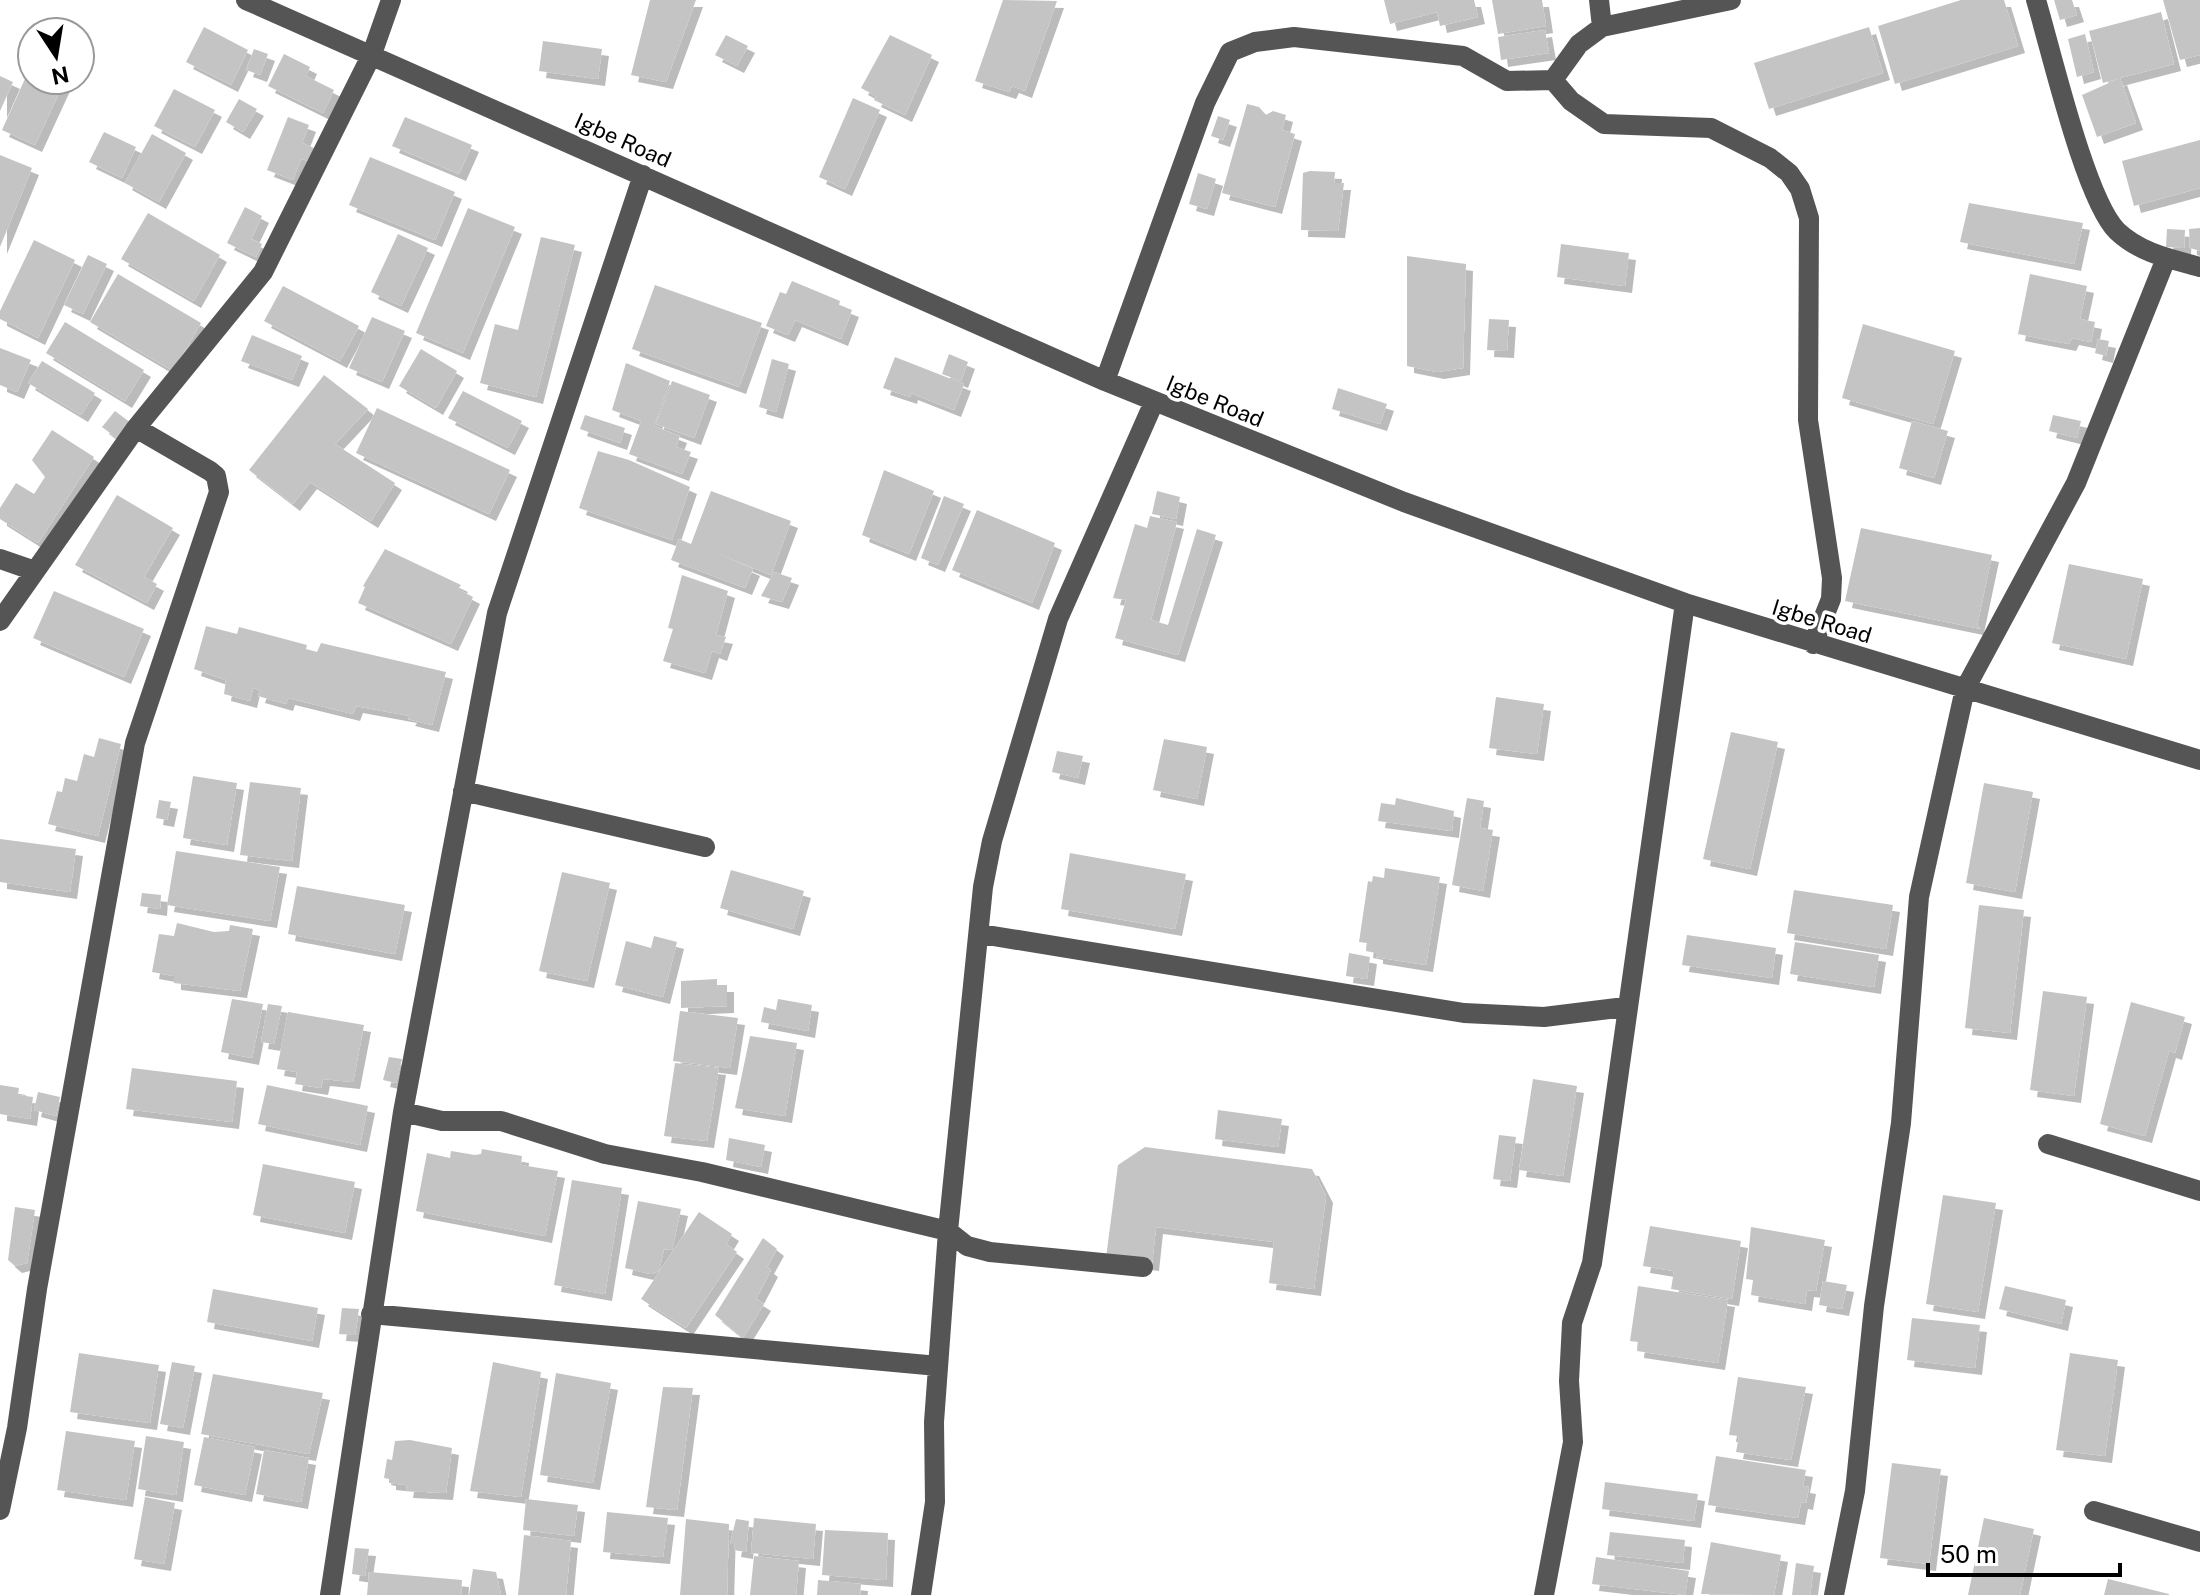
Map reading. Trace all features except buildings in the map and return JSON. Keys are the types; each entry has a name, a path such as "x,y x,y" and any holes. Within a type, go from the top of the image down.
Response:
{"street":[{"name":"Igbe Road","path":"246,0 1105,381 1404,502 1685,603 2200,760"},
{"path":"0,621 32,570 136,428 263,272 372,54 391,0"},
{"path":"1599,0 1602,27"},
{"path":"1553,80 1579,44 1602,27 1731,0"},
{"path":"2036,0 2091,187 2116,230 2165,261 2200,267"},
{"path":"1105,381 1205,103 1230,52 1255,42 1294,37 1463,56 1507,81 1553,80"},
{"path":"1553,80 1571,101 1604,124 1711,128 1770,158 1789,173 1800,189 1809,218 1808,420 1832,578 1831,599 1813,644"},
{"path":"330,1595 403,1112 497,613 643,175"},
{"path":"1834,1595 1855,1491 1874,1306 1901,1123 1919,897 1965,689 2076,483 2165,261"},
{"path":"921,1595 935,1502 934,1422 948,1231 974,970 981,934 983,887 992,841 1058,619 1154,402"},
{"path":"0,1510 17,1428 37,1289 135,743 219,492 216,476 210,471 136,428"},
{"path":"0,559 32,570"},
{"path":"1544,1595 1573,1442 1569,1381 1572,1323 1592,1263 1625,1007 1685,603"},
{"path":"463,791 705,847"},
{"path":"981,934 1464,1013 1544,1017 1625,1007"},
{"path":"403,1112 442,1121 501,1121 605,1154 702,1172 948,1231 967,1246 990,1252 1143,1267"},
{"path":"2048,1144 2200,1191"},
{"path":"371,1314 938,1366"},
{"path":"2094,1511 2200,1542"}]}
